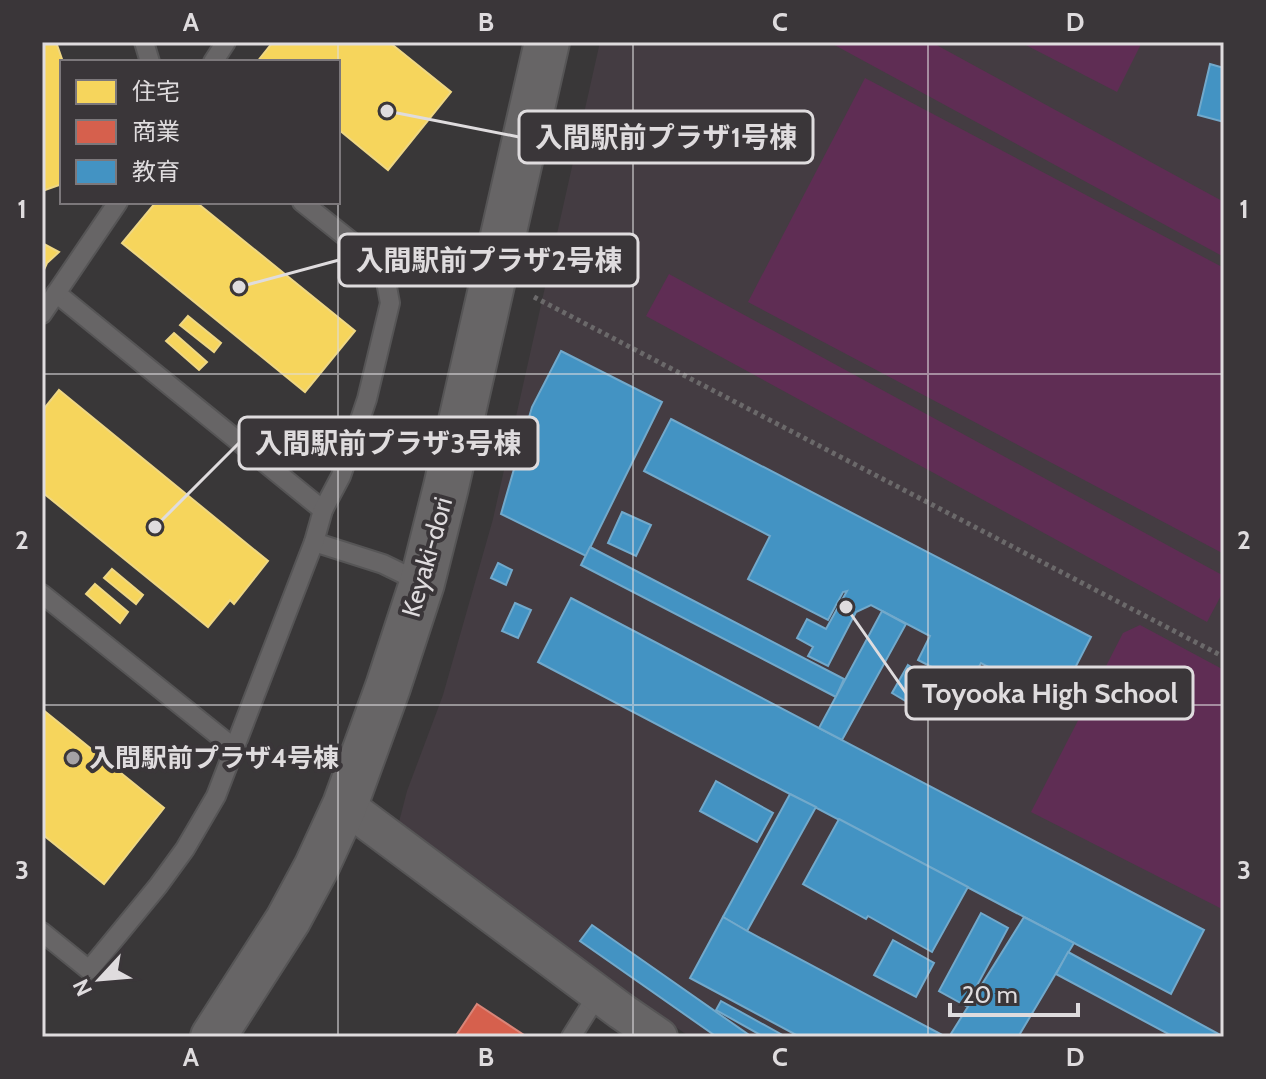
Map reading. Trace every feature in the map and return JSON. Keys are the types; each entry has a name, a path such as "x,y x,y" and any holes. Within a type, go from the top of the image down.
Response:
{"street":[{"name":"Keyaki-dori","path":"213,1037 288,920 316,868 345,805 388,687 422,583 450,472 547,42"},
{"path":"345,805 659,1037"}],"lane":[{"path":"214,60 226,42"},
{"path":"42,314 117,204"},
{"path":"42,932 89,970 185,849 216,796 314,542 323,510 341,476 367,399 390,303 385,276 366,253 305,204"},
{"path":"56,293 323,510"},
{"path":"314,542 383,564 422,583"},
{"path":"42,594 234,748"},
{"path":"571,1037 598,994"}],"path":[{"path":"528,293 1224,657"}],"shaded area":[{"path":"600,42 1224,42 1224,1037 690,1037 604,977 399,822 407,791 443,695 493,519"},
{"path":"829,42 931,42 1224,202 1224,257"},
{"path":"1020,42 1142,42 1117,92"},
{"path":"865,78 1224,268 1224,554 748,302"},
{"path":"669,274 1224,576 1224,590 1207,622 646,316"},
{"path":"1140,625 1224,670 1224,910 1031,812 1123,633"}],"building: 住宅":[{"path":"42,42 56,42 62,60 60,185 42,191"},
{"path":"273,42 389,42 451,92 388,170 340,131 340,60 259,60"},
{"path":"154,204 198,204 355,331 305,392 122,243"},
{"path":"42,243 59,252 47,263 42,274"},
{"path":"188,316 221,343 214,352 180,325"},
{"path":"174,333 207,362 199,370 166,341"},
{"path":"59,390 268,561 234,604 230,600 208,627 42,492 42,411"},
{"path":"112,569 143,595 136,604 104,578"},
{"path":"95,584 128,612 120,623 86,594"},
{"name":"入間駅前プラザ4号棟","path":"42,709 164,808 104,884 42,834"}],"building: 商業":[{"path":"477,1004 527,1037 455,1037"}],"building: 教育":[{"path":"1210,64 1224,68 1224,122 1198,115"},
{"path":"561,351 662,402 586,556 501,514 532,407"},
{"path":"671,419 1091,637 1057,703 981,663 969,686 918,660 930,636 871,605 856,612 828,666 808,656 813,647 797,638 807,619 826,629 847,591 843,592 828,620 748,579 770,536 644,471"},
{"path":"622,512 651,525 636,556 608,543"},
{"path":"590,547 844,679 836,697 581,565"},
{"path":"498,563 512,570 506,585 491,578"},
{"path":"571,598 1204,930 1171,994 538,662"},
{"path":"515,603 531,610 518,638 502,631"},
{"path":"882,611 906,624 842,740 819,728"},
{"path":"908,665 942,685 926,713 892,693"},
{"path":"716,781 773,813 757,842 700,811"},
{"path":"790,794 816,807 747,931 723,917"},
{"path":"839,819 968,887 932,952 803,884"},
{"path":"981,913 1008,928 966,1006 939,991"},
{"path":"723,917 946,1037 800,1037 690,978"},
{"path":"1024,917 1074,943 1018,1037 949,1037"},
{"path":"592,925 752,1037 717,1037 580,941"},
{"path":"893,940 934,963 916,997 874,975"},
{"path":"1068,952 1224,1037 1174,1037 1056,974"},
{"path":"721,1001 786,1037 764,1037 716,1010"}],"place":[{"name":"入間駅前プラザ1号棟","path":"387,111"},
{"name":"入間駅前プラザ2号棟","path":"239,287"},
{"name":"入間駅前プラザ3号棟","path":"155,527"},
{"name":"Toyooka High School","path":"846,607"},
{"name":"入間駅前プラザ4号棟","path":"73,758"}]}
